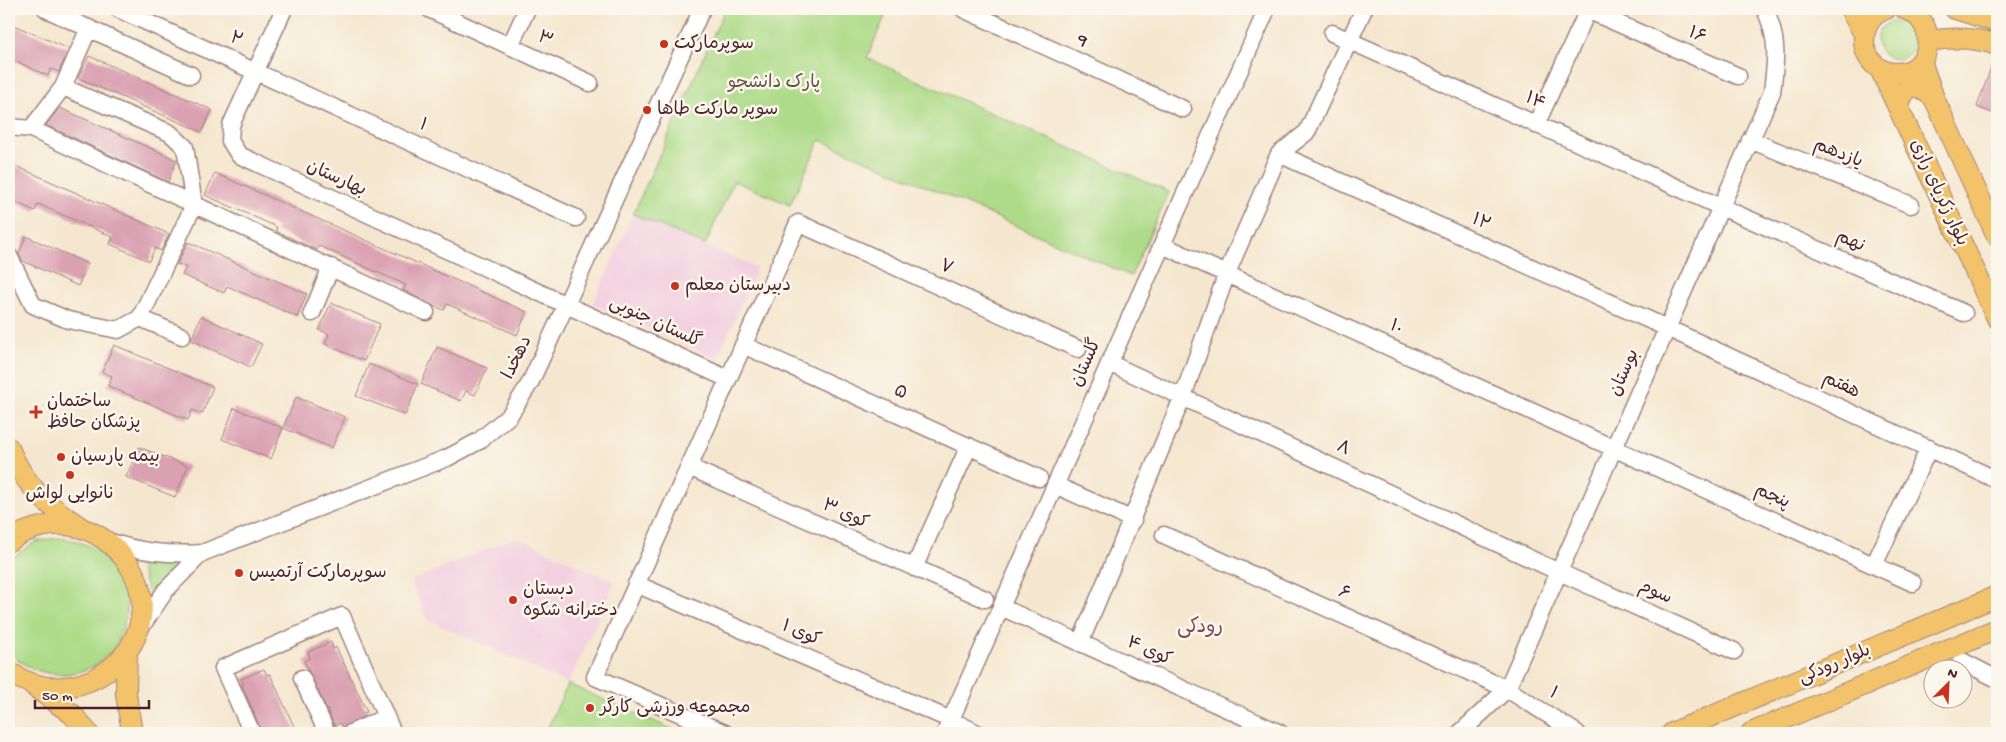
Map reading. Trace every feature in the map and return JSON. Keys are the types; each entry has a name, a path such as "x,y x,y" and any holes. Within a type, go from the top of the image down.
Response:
{"main road":[{"path":"1850,9 1864,34"},
{"path":"1864,34 1872,18 1886,9"},
{"path":"1880,69 1902,72 1914,67 1927,52 1928,32 1922,20 1908,9"},
{"path":"1955,9 1997,22"},
{"name":"بلوار زکریای رازی","path":"1864,34 1866,54 1880,69 1997,318"},
{"path":"1929,41 1960,38 1997,45"},
{"name":"بلوار زکریای رازی","path":"1921,61 1934,98 1997,236"},
{"path":"1899,110 1901,97 1906,90 1914,87 1924,89 1934,98"},
{"path":"9,448 20,472 37,494 63,516 107,541 126,561 137,585 140,606 131,645 126,694 132,733"},
{"path":"9,541 20,534 41,527 64,525 85,530"},
{"name":"بلوار رودکی","path":"1672,733 1997,596"},
{"name":"بلوار رودکی","path":"1751,733 1997,629"},
{"path":"28,683 56,689 83,685 108,672 131,645"},
{"path":"9,672 72,714 88,733"}],"street":[{"path":"46,9 191,75"},
{"name":"۲","path":"118,9 255,71"},
{"name":"بهارستان","path":"284,9 230,130 232,147 239,155 564,304"},
{"name":"۳","path":"429,9 590,83"},
{"path":"510,46 527,9"},
{"name":"دهخدا","path":"202,553 447,458 479,441 509,416 525,391 702,9"},
{"name":"9","path":"963,9 1183,110"},
{"name":"گلستان","path":"948,726 1266,9"},
{"path":"1080,643 1133,520 1228,273 1279,154 1306,132 1364,9"},
{"path":"1536,124 1587,9"},
{"name":"۱۶","path":"1587,9 1738,76"},
{"name":"بوستان","path":"1460,733 1507,689 1772,92 1776,59 1774,30 1765,9"},
{"path":"31,129 63,87 89,28"},
{"name":"۱۴","path":"1332,33 1721,207"},
{"name":"۱","path":"255,71 576,218"},
{"path":"9,256 33,305 68,320 118,330 140,318 194,205 185,147 170,133 63,87"},
{"path":"9,127 31,129 426,312"},
{"name":"یازدهم","path":"1750,140 1911,205"},
{"name":"۱۲","path":"1279,154 1668,328"},
{"name":"نهم","path":"1721,207 1964,313"},
{"name":"۷","path":"743,345 798,223 1078,348"},
{"name":"۱۰","path":"1162,245 1228,273 1614,449"},
{"path":"312,313 332,267"},
{"name":"گلستان جنوبی","path":"564,304 728,379"},
{"path":"140,318 182,336"},
{"name":"هفتم","path":"1668,328 1997,480"},
{"path":"726,733 595,677 743,345"},
{"name":"۵","path":"743,345 1039,478"},
{"name":"۸","path":"1109,363 1559,572"},
{"path":"914,568 969,446"},
{"path":"1874,565 1929,448"},
{"name":"پنجم","path":"1614,449 1913,583"},
{"name":"کوی ۳","path":"689,467 984,599"},
{"path":"1055,485 1133,520"},
{"name":"۶","path":"1164,535 1507,689"},
{"path":"107,541 143,552 162,554 202,553"},
{"path":"131,645 166,590 202,553"},
{"name":"سوم","path":"1559,572 1734,651"},
{"name":"کوی ۱","path":"636,584 948,726 978,733"},
{"name":"کوی ۴","path":"1001,607 1280,733"},
{"path":"252,733 223,668 342,616 393,733"},
{"path":"1974,667 1997,679"},
{"path":"302,678 327,733"},
{"name":"۱","path":"1507,689 1577,733"},
{"path":"351,733 386,717"}],"shaded area":[{"name":"دبیرستان معلم","path":"633,214 757,268 717,359 593,304"},
{"name":"دبستان دخترانه شکوه","path":"516,537 615,582 568,684 427,619 411,581"}],"green space":[{"name":"پارک دانشجو","path":"725,9 888,9 867,58 1169,192 1131,276 820,140 790,205 734,181 705,245 633,214"},
{"path":"1896,21 1910,26 1915,40 1910,54 1896,59 1882,54 1877,40 1882,26"},
{"path":"57,538 89,546 111,562 123,585 126,610 121,635 107,656 85,670 56,674 31,668 9,652 9,560 35,542"},
{"path":"138,560 179,563 149,595"},
{"name":"مجموعه ورزشی کارگر","path":"568,684 681,733 545,733"}],"building":[{"path":"9,23 69,49 59,72 51,69 48,76 9,58"},
{"path":"89,56 212,110 202,132 78,78"},
{"path":"1995,56 1997,57 1997,115 1977,107"},
{"path":"60,108 177,160 168,182 46,125"},
{"path":"9,163 169,234 161,251 155,248 149,261 110,244 113,237 38,204 35,211 9,199"},
{"path":"215,173 527,312 517,335 447,304 444,310 434,306 403,290 406,285 319,246 317,250 276,231 277,227 205,195"},
{"path":"26,236 88,264 78,286 23,261 19,253"},
{"path":"188,242 307,294 297,317 227,286 224,293 182,275 186,267 177,264"},
{"path":"331,303 380,324 364,361 325,344 329,334 319,330"},
{"path":"201,316 262,344 251,367 191,340"},
{"path":"114,345 213,387 202,414 192,410 188,420 108,386 112,376 102,372"},
{"path":"437,347 487,368 475,395 466,391 461,401 421,384"},
{"path":"369,364 418,384 405,415 356,396"},
{"path":"296,397 345,417 332,448 283,428"},
{"path":"234,408 283,428 271,459 222,439"},
{"path":"139,447 188,466 175,497 126,477"},
{"path":"331,642 333,649 336,647 367,712 363,713 364,716 343,728 340,723 335,726 304,661 310,658 308,652"},
{"path":"264,669 267,675 270,674 297,733 262,733 241,679"}],"place":[{"name":"سوپرمارکت","path":"664,44"},
{"name":"سوپر مارکت طاها","path":"647,110"},
{"name":"دبیرستان معلم","path":"675,286"},
{"name":"ساختمان پزشکان حافظ","path":"36,412"},
{"name":"بیمه پارسیان","path":"61,457"},
{"name":"نانوایی لواش","path":"70,475"},
{"name":"سوپرمارکت آرتمیس","path":"239,573"},
{"name":"دبستان دخترانه شکوه","path":"513,600"},
{"name":"مجموعه ورزشی کارگر","path":"590,708"}],"district":[{"name":"رودکی","path":"1200,628"}]}
